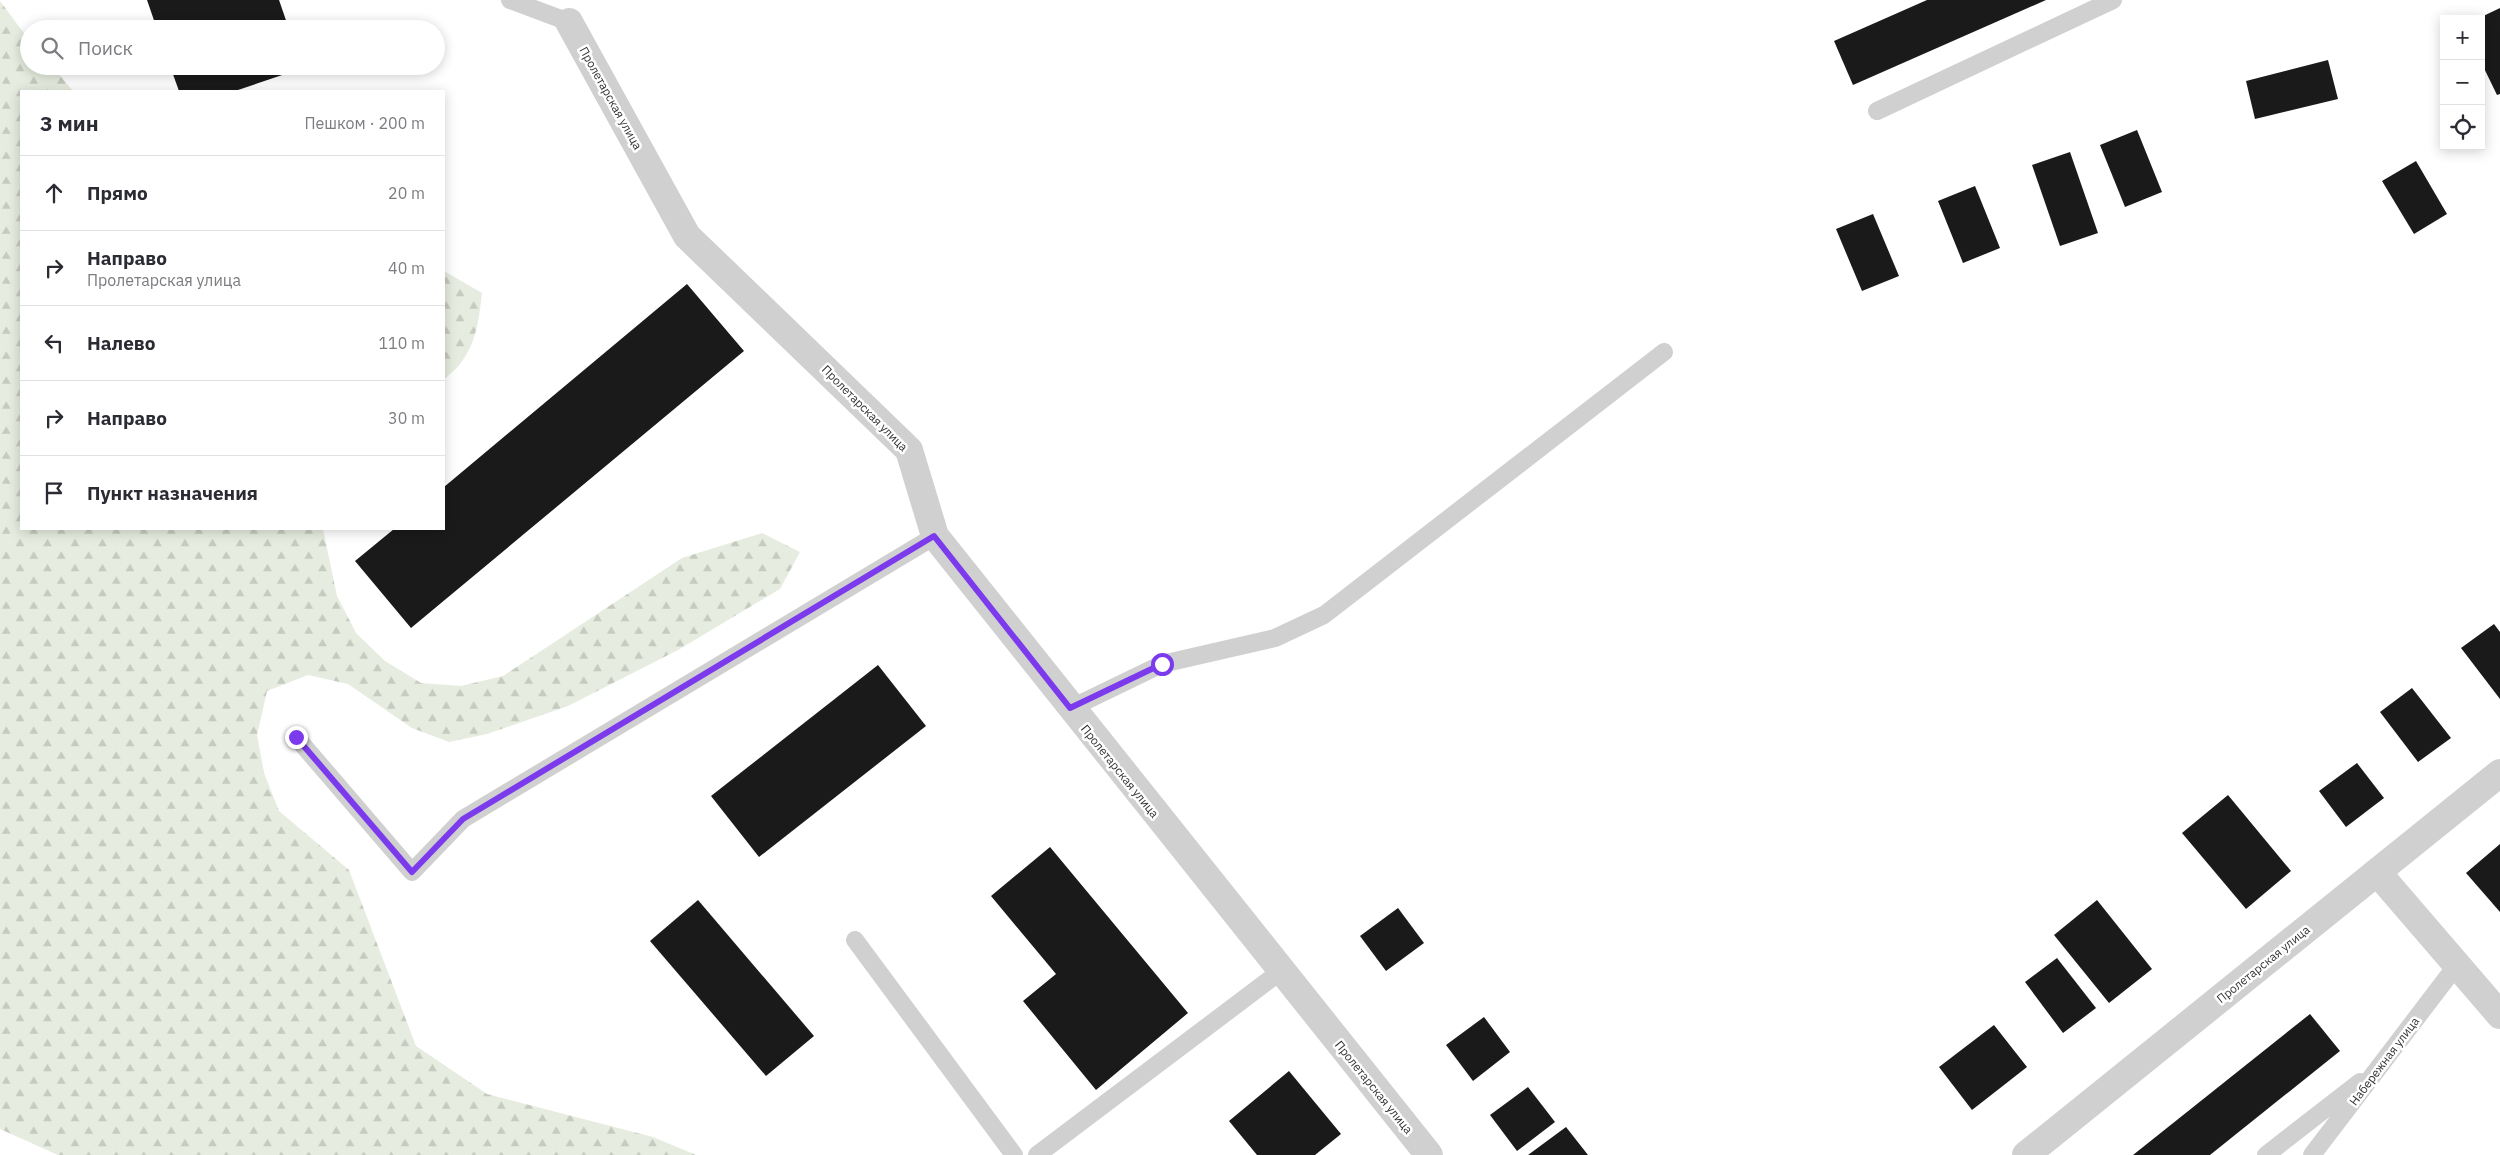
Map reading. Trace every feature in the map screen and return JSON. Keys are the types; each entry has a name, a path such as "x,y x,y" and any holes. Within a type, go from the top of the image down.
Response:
{"street":[{"name":"Пролетарская улица","path":"569,22 687,236 909,450 934,536 1429,1155"},
{"name":"Пролетарская улица","path":"2026,1155 2500,773"},
{"path":"2377,872 2500,1015"}],"lane":[{"path":"510,0 569,22"},
{"path":"1877,111 2113,0"},
{"path":"1070,708 1162,664 1275,638 1324,615 1664,352"},
{"path":"296,737 412,872 463,819 934,536"},
{"path":"855,940 1014,1155"},
{"name":"Набережная улица","path":"2312,1155 2456,966"},
{"path":"1037,1155 1281,971"},
{"path":"2266,1155 2378,1068"}],"green space":[{"path":"0,1 20,28 20,75 60,75 72,90 20,90 20,530 323,530 337,596 356,633 385,661 421,683 461,686 503,676 682,558 762,533 800,552 780,589 678,650 568,706 487,734 449,742 412,728 348,684 308,675 267,691 257,735 264,773 279,811 349,870 416,1046 487,1094 653,1137 696,1155 58,1155 0,1129"},
{"path":"445,272 482,293 479,318 473,341 462,361 445,378"}],"building":[{"path":"147,0 279,0 286,20 154,20"},
{"path":"1927,0 2046,0 1853,85 1834,41"},
{"path":"2500,8 2500,94 2497,95 2485,70 2485,15"},
{"path":"2328,60 2338,99 2255,119 2246,81"},
{"path":"173,75 282,75 238,90 179,90"},
{"path":"2137,130 2162,192 2125,207 2100,145"},
{"path":"2070,152 2098,233 2060,246 2032,165"},
{"path":"2416,161 2447,214 2414,234 2382,181"},
{"path":"1975,186 2000,248 1963,263 1938,201"},
{"path":"1873,214 1899,276 1862,291 1836,229"},
{"path":"687,284 744,351 411,628 355,561 393,530 445,530 445,486"},
{"path":"2494,624 2500,632 2500,699 2461,648"},
{"path":"878,665 926,726 759,857 711,796"},
{"path":"2412,688 2451,738 2418,762 2380,712"},
{"path":"2357,763 2384,798 2346,827 2319,791"},
{"path":"2228,795 2291,871 2246,909 2182,833"},
{"path":"2500,844 2500,912 2466,873"},
{"path":"1050,847 1188,1013 1096,1090 1023,1001 1056,974 991,896"},
{"path":"698,900 814,1036 766,1076 650,941"},
{"path":"2097,900 2152,969 2109,1003 2054,935"},
{"path":"1398,908 1424,943 1386,971 1360,936"},
{"path":"2057,958 2096,1008 2063,1033 2025,982"},
{"path":"2310,1014 2340,1051 2210,1155 2133,1155"},
{"path":"1484,1017 1510,1052 1473,1081 1446,1045"},
{"path":"1994,1025 2027,1067 1972,1110 1939,1067"},
{"path":"1289,1071 1341,1134 1315,1155 1257,1155 1229,1121"},
{"path":"1528,1087 1555,1122 1517,1151 1490,1115"},
{"path":"1566,1127 1588,1155 1528,1155"}],"route":[{"path":"296,737 412,872 463,819 934,536 1070,708 1162,664"}]}
